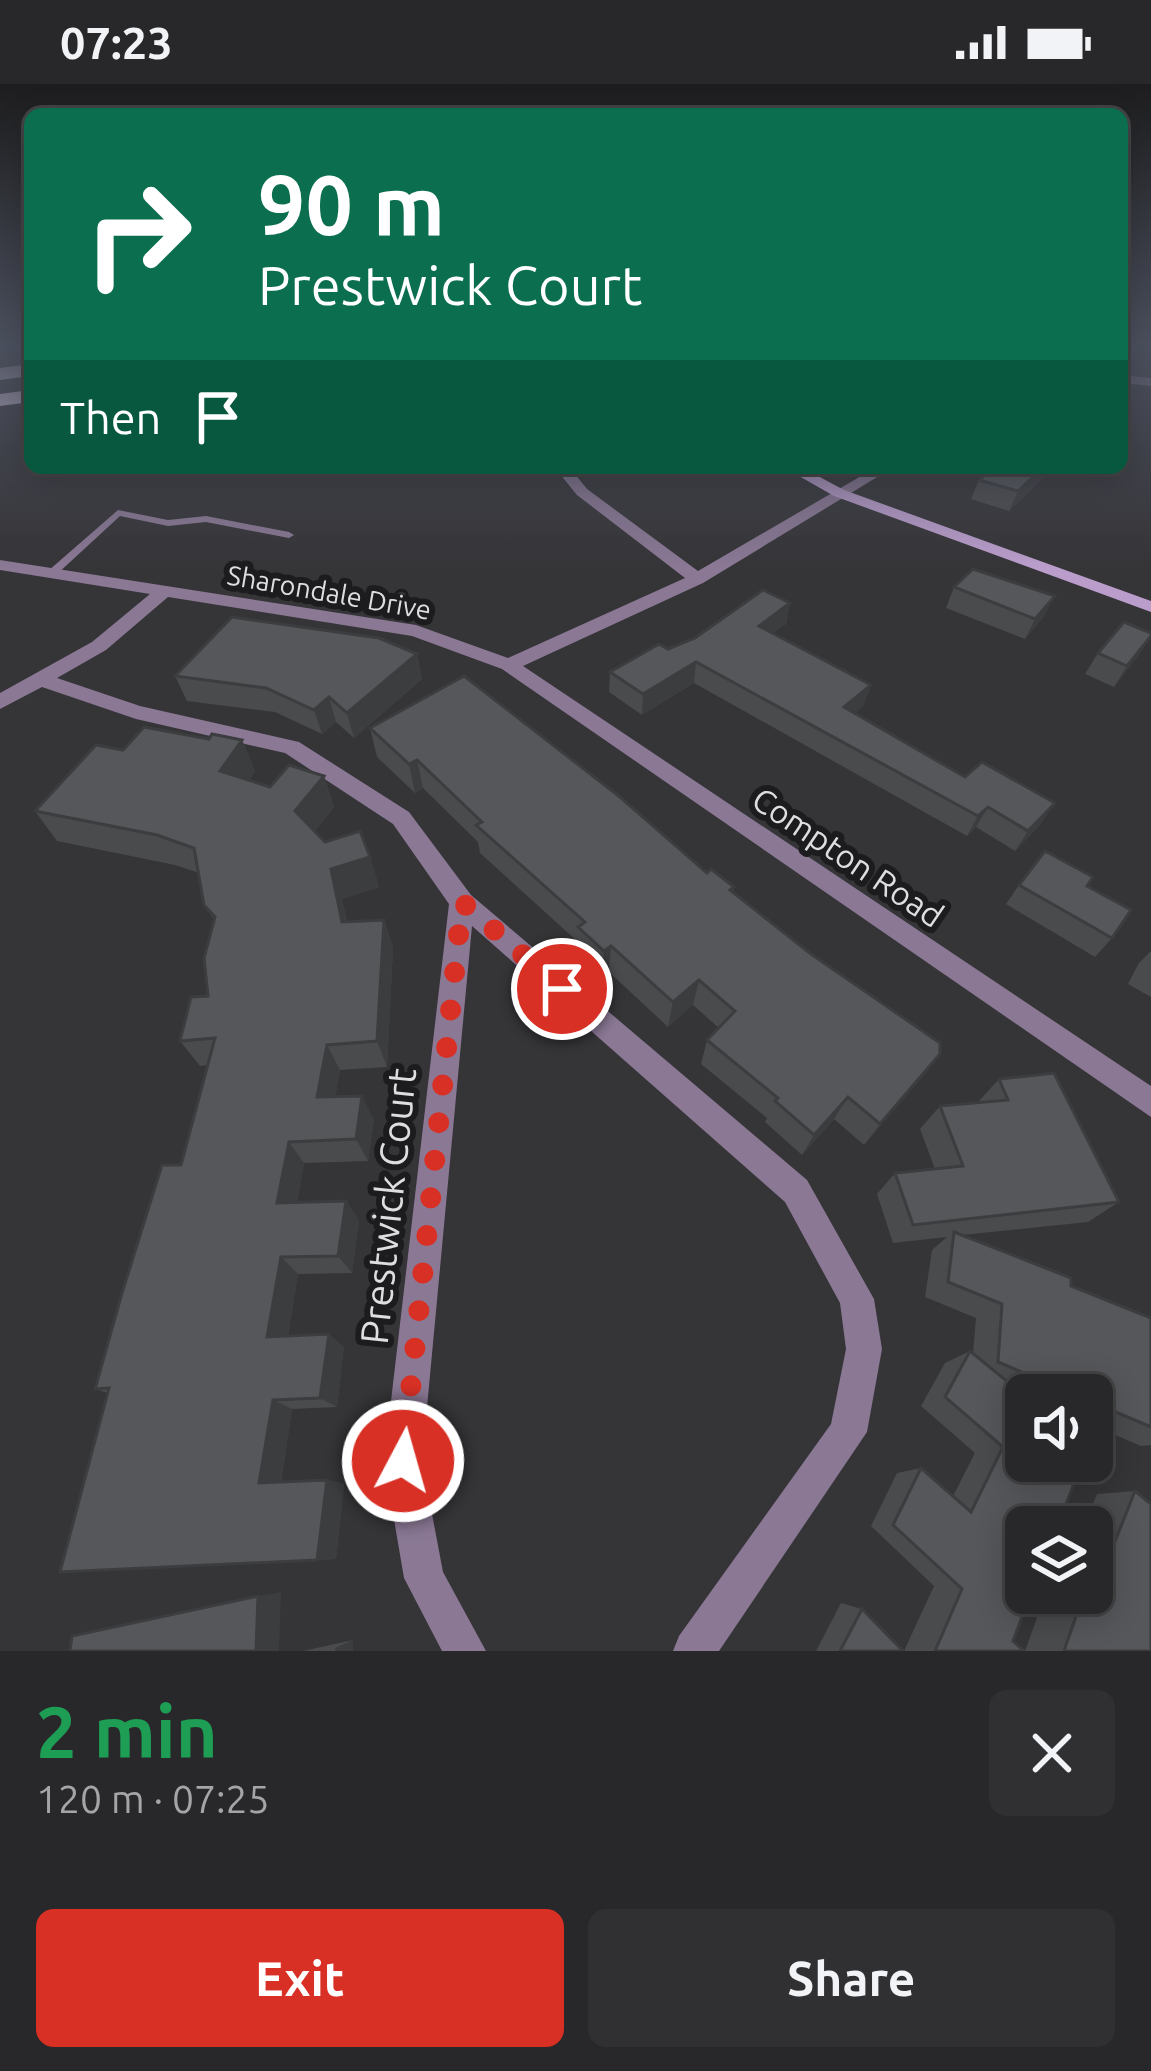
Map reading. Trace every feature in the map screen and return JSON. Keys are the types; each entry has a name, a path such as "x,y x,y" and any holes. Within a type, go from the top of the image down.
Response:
{"main road":[{"path":"803,474 839,493 1151,607"}],"street":[{"path":"567,474 582,492 697,579"},
{"path":"508,665 697,579 874,474"},
{"name":"Sharondale Drive","path":"0,565 416,631 508,665"},
{"path":"0,702 99,646 163,592"},
{"name":"Compton Road","path":"508,665 1151,1103"},
{"path":"40,680 136,712 292,747 401,818 462,902 796,1191 857,1299 864,1349 848,1432 694,1651"},
{"name":"Prestwick Court","path":"462,902 403,1461 424,1578 465,1651"}],"lane":[{"path":"52,573 118,513 168,523 206,519 289,535"}],"building":[{"path":"986,474 1036,474 1018,491 979,480"},
{"path":"973,569 1055,596 1035,619 954,587"},
{"path":"763,590 790,603 759,626 871,685 844,707 965,777 982,762 1055,803 1028,831 988,807 978,816 696,662 643,694 610,672 659,644 668,649 695,638"},
{"path":"232,617 379,638 417,654 347,713 329,697 314,710 266,688 175,676"},
{"path":"1124,622 1151,633 1127,666 1098,653"},
{"path":"464,676 620,797 707,873 711,869 734,887 730,890 811,954 940,1043 940,1054 880,1124 848,1097 814,1135 775,1101 778,1098 707,1040 735,1011 699,980 673,1002 611,946 604,951 578,927 585,922 476,825 482,822 417,760 409,764 370,728"},
{"path":"144,727 242,740 220,771 270,787 289,765 324,776 295,811 325,842 360,831 370,857 331,869 342,922 384,920 377,1041 327,1045 317,1097 362,1096 356,1139 289,1142 277,1203 346,1201 338,1256 281,1257 267,1337 329,1334 320,1398 273,1400 259,1483 327,1480 317,1560 60,1572 109,1388 95,1389 122,1293 162,1165 181,1165 215,1038 180,1041 191,997 208,996 204,958 215,917 204,905 194,848 157,835 35,811 96,745 123,750"},
{"path":"1045,851 1093,877 1087,886 1131,910 1112,938 1019,885"},
{"path":"1054,1073 1119,1202 913,1225 895,1173 963,1166 940,1106 1008,1100 999,1079"},
{"path":"954,1232 1071,1278 1071,1286 1151,1318 1151,1427 1113,1411 1113,1374 1026,1374 998,1362 1002,1304 948,1282"},
{"path":"970,1351 1005,1380 1005,1482 1075,1482 1065,1506 1005,1506 1005,1614 1023,1614 1013,1641 1024,1651 935,1651 962,1589 893,1525 921,1468 971,1512 1003,1447 945,1397"},
{"path":"1135,1491 1151,1504 1151,1651 1064,1651 1077,1614 1113,1614 1114,1544"},
{"path":"258,1596 256,1651 70,1651 72,1636"},
{"path":"862,1609 903,1651 840,1651"}],"route":[{"path":"403,1461 462,902 562,989"}]}
